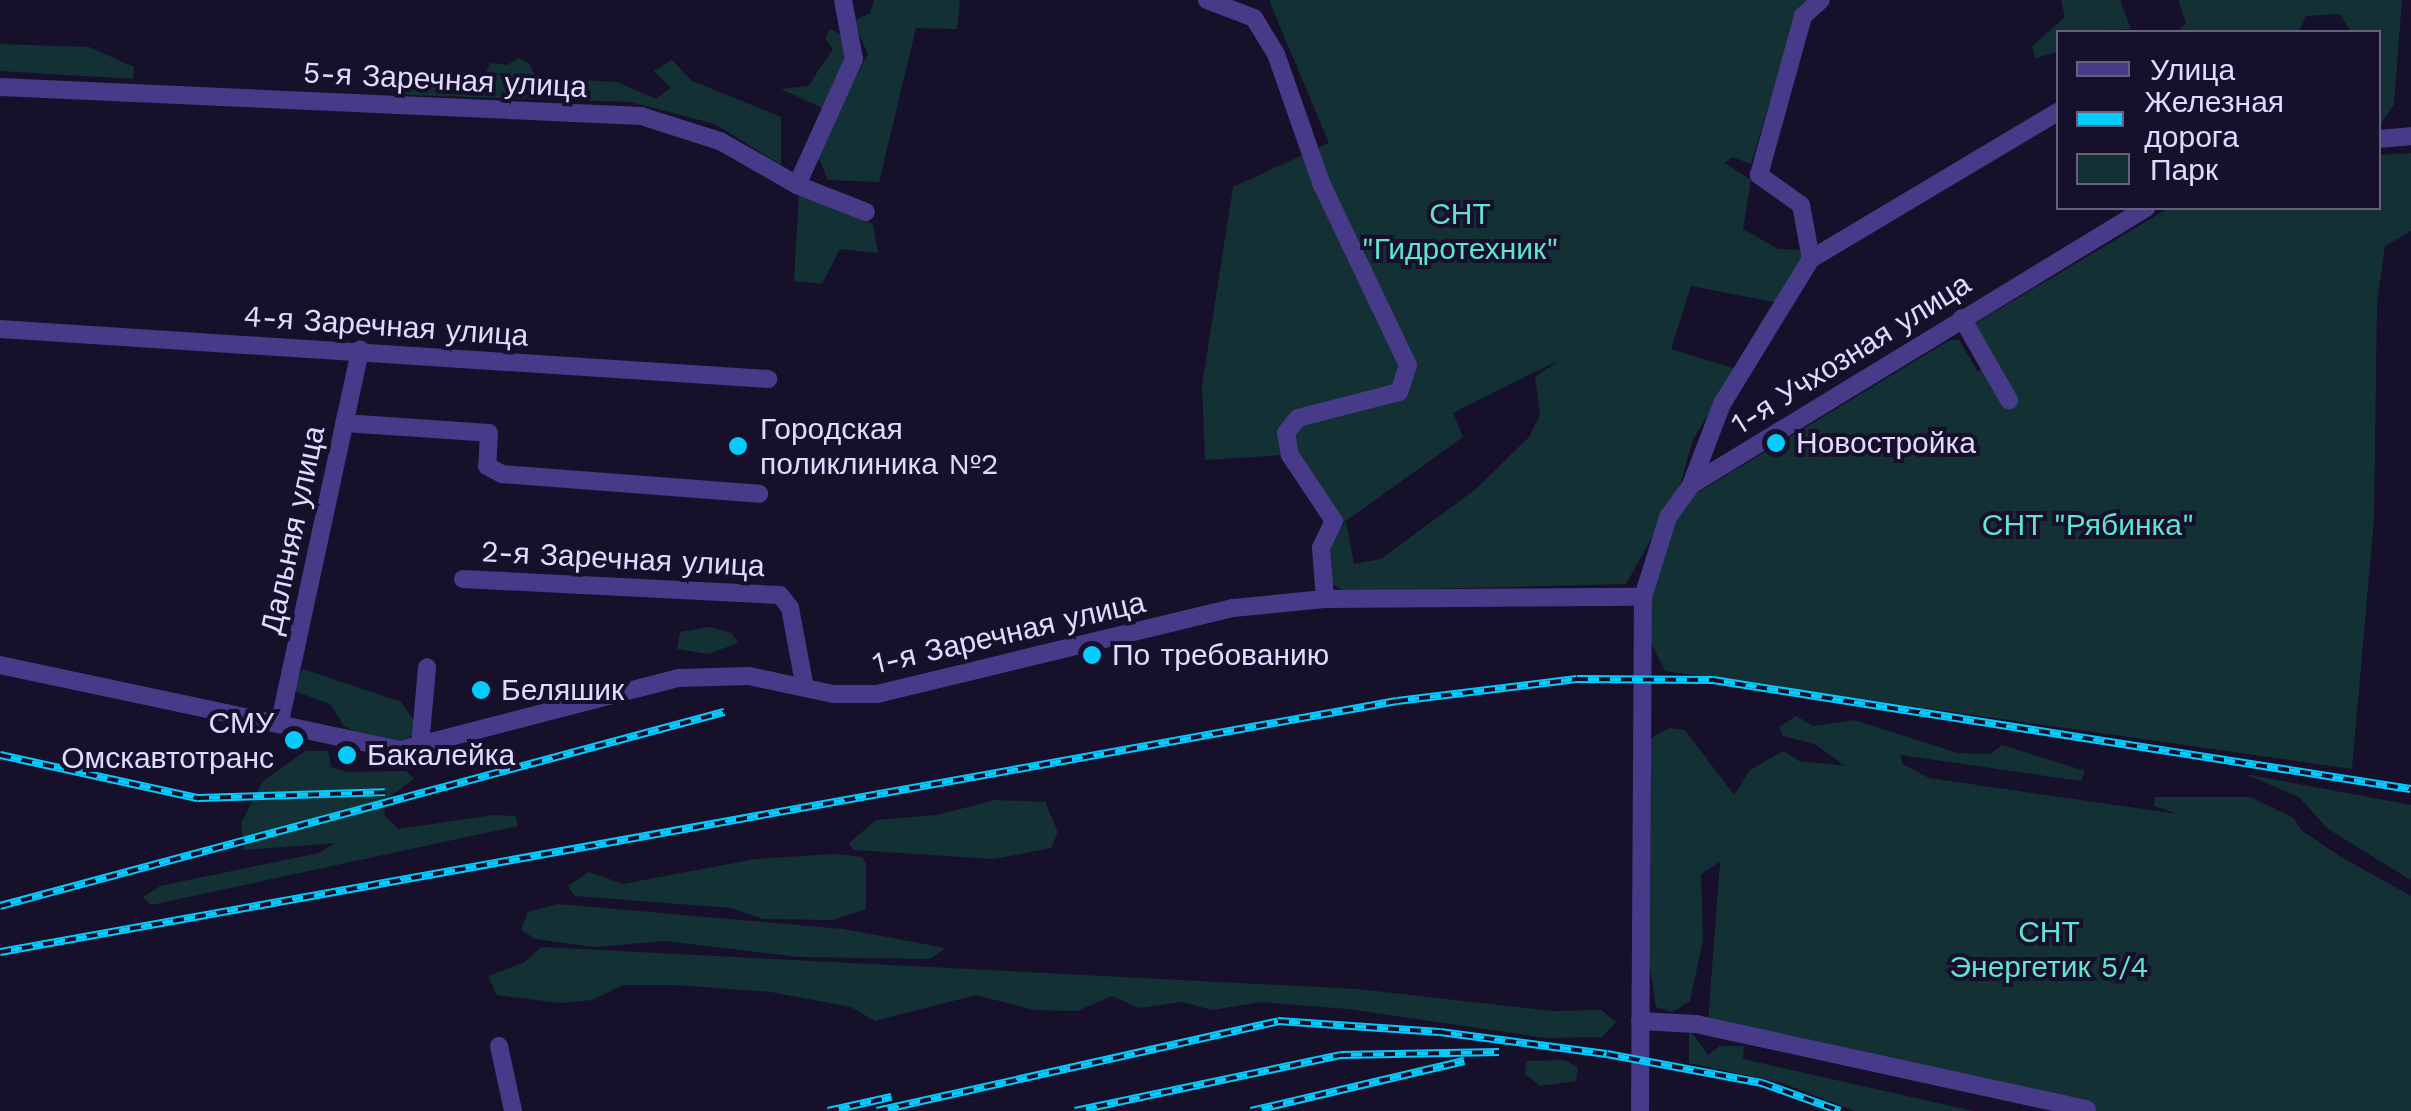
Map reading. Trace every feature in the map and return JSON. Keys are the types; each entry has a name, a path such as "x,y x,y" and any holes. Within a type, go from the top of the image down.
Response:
{"street":[{"path":"797,185 854,59 844,0"},
{"path":"1207,0 1254,18 1276,54 1322,185 1408,365 1399,392 1298,418 1286,433 1290,456 1334,520 1321,548 1325,599"},
{"path":"1812,259 1801,205 1759,175 1803,16 1822,0"},
{"name":"5-я Заречная улица","path":"0,87 640,116 720,140 797,185 866,212"},
{"path":"1691,485 1722,404 1812,259 2056,113"},
{"path":"2381,139 2411,136"},
{"name":"1-я Учхозная улица","path":"1640,1111 1643,596 1668,517 1691,485 2143,210"},
{"path":"1962,318 2009,400"},
{"name":"4-я Заречная улица","path":"0,329 768,380"},
{"name":"Дальняя улица","path":"280,721 360,350"},
{"path":"344,423 489,433 487,466 502,474 760,494"},
{"name":"2-я Заречная улица","path":"464,579 780,595 790,608 805,688"},
{"name":"1-я Заречная улица","path":"0,665 280,721 386,749 420,746 679,678 749,676 805,688 877,694 1233,608 1325,599 1643,596"},
{"path":"420,746 427,667"},
{"path":"1640,1021 1696,1024 2088,1110"},
{"path":"499,1046 513,1111"}],"green space":[{"path":"875,0 960,0 957,29 916,28 879,182 828,180 819,159 827,130 868,54 853,21 869,14"},
{"name":"СНТ \"Гидротехник\"","path":"1269,0 1807,0 1795,18 1751,164 1732,157 1725,163 1751,180 1743,229 1778,249 1804,250 1806,259 1774,302 1691,286 1671,349 1736,369 1693,439 1679,489 1626,584 1344,591 1332,584 1327,557 1332,536 1346,522 1354,564 1381,559 1476,489 1529,437 1540,415 1535,377 1561,359 1453,413 1463,437 1333,530 1282,455 1205,460 1202,386 1233,187 1329,143"},
{"path":"2061,0 2120,0 2131,29 2056,30 2056,53 2035,58 2032,46 2065,17"},
{"path":"2178,0 2402,0 2394,104 2381,124 2381,30 2350,30 2340,14 2306,16 2299,30 2179,30 2186,23"},
{"path":"830,29 842,35 846,66 822,108 781,89 808,86 833,49 825,38"},
{"path":"0,44 89,47 134,67 133,79 0,71"},
{"path":"518,58 529,63 536,78 617,82 656,99 671,88 654,71 672,60 692,81 781,117 781,165 715,124 631,102 409,95 375,87 380,75 485,74 491,63 508,65"},
{"name":"СНТ \"Рябинка\"","path":"2411,153 2411,231 2385,246 2377,303 2374,519 2352,769 1665,671 1649,639 1651,581 1667,530 1687,499 1950,340 1959,340 1978,372 1996,360 1974,324 2166,210 2381,210 2381,155"},
{"path":"799,194 859,214 873,225 878,253 840,249 822,284 794,281"},
{"path":"709,627 732,633 738,643 708,654 677,649 680,632"},
{"path":"303,669 401,702 416,723 412,736 395,742 371,739 344,726 330,704 297,692 293,685"},
{"name":"СНТ Энергетик 5/4","path":"1796,716 1813,726 1854,720 1958,753 1990,754 2002,745 2085,771 2081,781 1901,755 1902,764 1929,778 2178,814 2154,806 2155,797 2250,797 2294,818 2301,830 2341,857 2411,896 2411,1111 2081,1111 1707,1036 1720,862 1701,874 1703,940 1690,1001 1672,1012 1656,1007 1650,967 1651,738 1670,728 1685,730 1734,795 1750,770 1783,751 1799,761 1845,766 1815,744 1783,736 1779,727"},
{"path":"305,751 328,751 331,767 347,772 406,771 414,779 386,799 384,815 398,829 493,815 516,816 518,826 151,905 143,897 160,886 319,853 335,843 244,850 241,823 263,781"},
{"path":"2245,774 2411,805 2411,880 2328,829 2299,797"},
{"path":"995,800 1045,802 1058,832 1051,848 993,859 854,850 849,843 876,820 937,815"},
{"path":"835,854 862,857 866,864 866,909 833,920 763,919 731,908 575,896 568,886 589,872 623,884 755,859"},
{"path":"558,904 843,929 946,948 930,959 799,957 665,941 594,947 536,939 521,930 528,912"},
{"path":"541,947 1357,989 1553,1011 1601,1010 1616,1022 1602,1037 1546,1038 1348,1009 1262,1002 1212,1010 1182,1002 1139,1008 1112,996 1077,1011 1034,1010 976,995 875,1021 851,1007 771,992 676,985 623,985 592,1000 560,1003 497,995 488,976 525,962"},
{"path":"1689,1029 1708,1055 1720,1046 1744,1046 1743,1059 1973,1111 1855,1111 1782,1083 1689,1063"},
{"path":"1565,1060 1578,1068 1576,1081 1540,1086 1525,1074 1526,1061"}],"railway":[{"path":"0,952 1397,701 1577,679 1713,680 2411,789"},
{"path":"0,906 724,712"},
{"path":"0,755 198,798 385,792"},
{"path":"877,1111 1278,1021 1440,1032 1607,1054 1762,1083 1840,1111"},
{"path":"1075,1111 1340,1055 1499,1052"},
{"path":"1251,1111 1464,1061"},
{"path":"828,1111 891,1097"}],"place":[{"name":"Новостройка","path":"1776,443"},
{"name":"Городская поликлиника №2","path":"738,446"},
{"name":"По требованию","path":"1092,655"},
{"name":"Беляшик","path":"481,690"},
{"name":"СМУ Омскавтотранс","path":"294,740"},
{"name":"Бакалейка","path":"347,755"}]}
